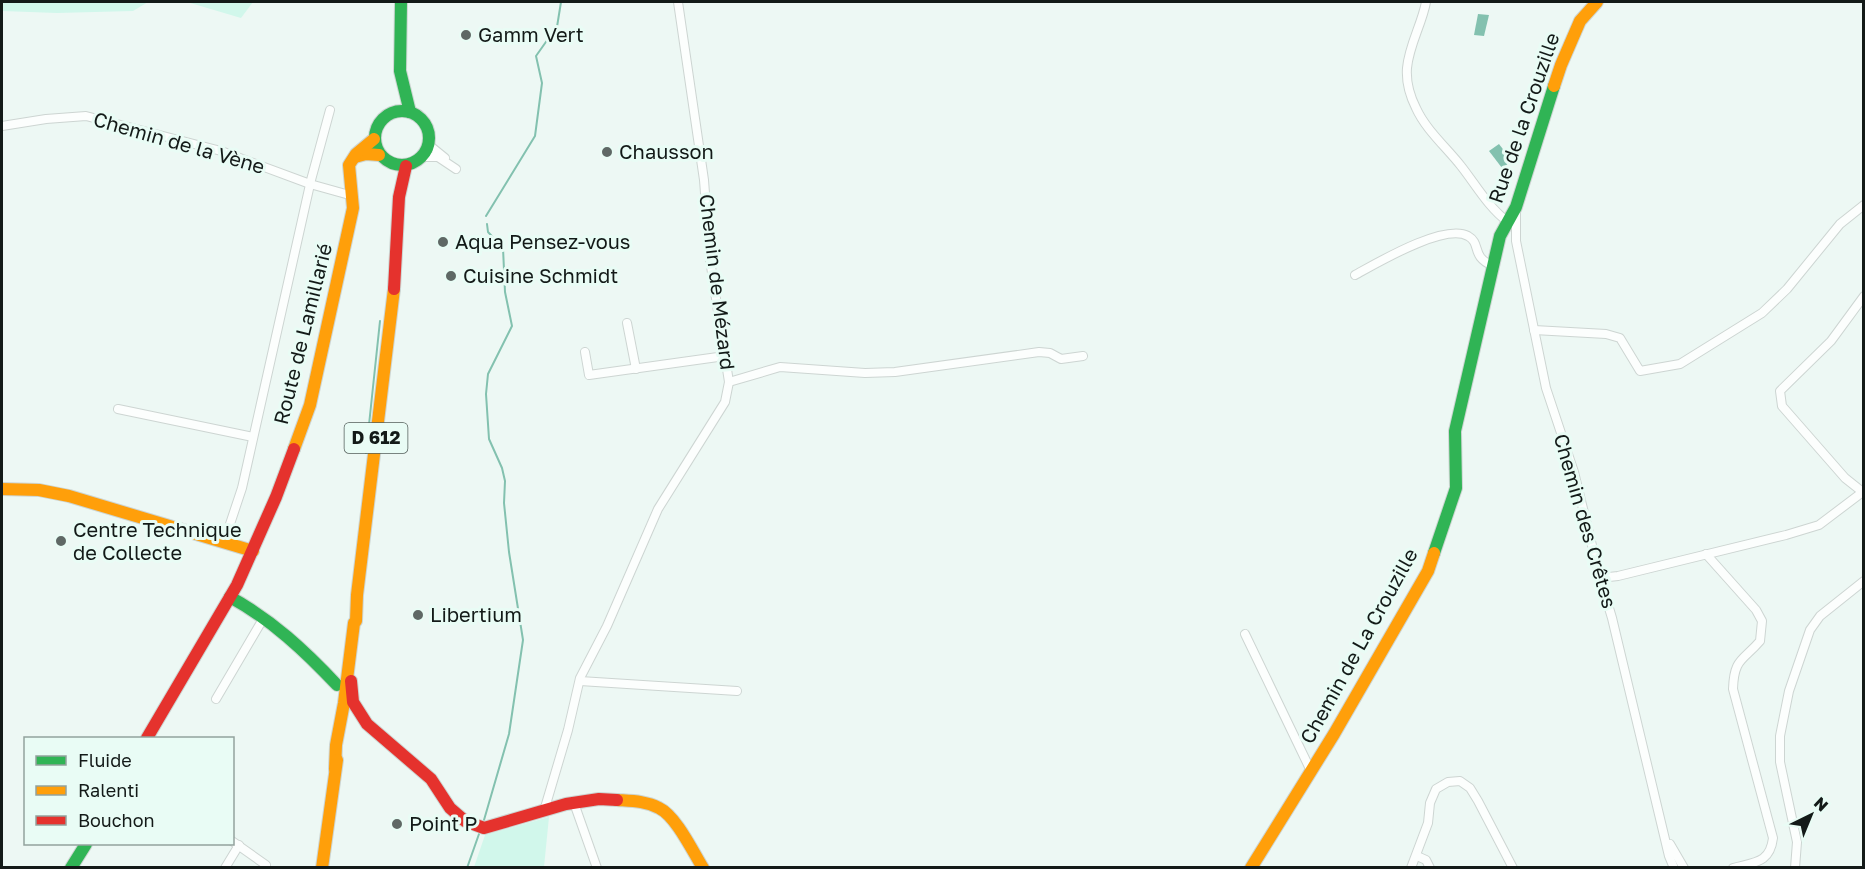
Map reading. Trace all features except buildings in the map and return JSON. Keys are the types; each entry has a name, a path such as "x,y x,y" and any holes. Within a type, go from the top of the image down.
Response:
{"main road":[{"path":"374,139 380,155 390,164 406,165 422,157 429,145 428,128 423,121 410,112 399,75 400,2"},
{"name":"Rue de la Crouzille","path":"1509,220 1516,207 1561,65 1580,21 1597,2"},
{"path":"387,115 399,75"},
{"path":"354,158 374,139 378,124 387,115 394,112 410,112"},
{"path":"354,158 366,154 380,155"},
{"name":"Route de Lamillarié","path":"148,737 230,597 253,551 310,405 348,231 353,196 348,170 354,158"},
{"name":"D 612","path":"388,320 394,196 394,181 390,164"},
{"name":"D 612","path":"322,867 336,745 356,621 357,595 395,270 399,196 406,165"},
{"name":"Chemin de La Crouzille","path":"1251,867 1311,771 1428,571 1456,488 1455,431 1500,236 1509,220"},
{"path":"2,489 39,490 69,496 253,551"},
{"path":"230,597 305,651 337,685"},
{"path":"350,651 353,702 366,724"},
{"path":"344,703 347,713 366,724 431,779 450,808 465,821 484,828 574,803 599,799 636,801 660,808 674,822 703,867"},
{"path":"71,867 85,845"}],"street":[{"name":"Chemin de Mézard","path":"544,811 580,681 607,626 658,509 725,402 729,382 710,260 704,180 678,2"},
{"path":"1426,2 1410,51 1407,69 1412,98 1421,118 1493,209 1509,220"},
{"path":"224,542 236,510 310,184 330,110"},
{"name":"Chemin de la Vène","path":"2,126 86,116 221,152 310,184 353,196"},
{"path":"422,157 438,157 456,169 429,145"},
{"path":"1534,330 1606,334 1620,338 1640,371 1680,364 1762,313 1787,289 1840,224 1863,205"},
{"name":"Chemin des Crêtes","path":"1516,207 1516,241 1546,388 1574,472 1612,618 1669,856 1674,867"},
{"path":"1355,275 1406,247 1452,233 1467,235 1474,242 1482,261 1494,268"},
{"path":"1600,578 1618,576 1819,525 1863,492 1845,478 1782,406 1780,391 1831,341 1863,296"},
{"path":"627,323 636,369"},
{"path":"585,352 589,375 725,356"},
{"path":"729,382 780,367 865,373 895,372 1040,352 1050,353 1061,359 1083,356"},
{"path":"118,409 253,437"},
{"path":"1706,554 1756,610 1762,621 1760,641 1738,661 1733,689 1773,838 1772,849 1760,861 1733,867"},
{"path":"1795,867 1797,843 1780,762 1780,736 1790,691 1810,630 1820,616 1863,581"},
{"path":"216,699 263,619"},
{"path":"1245,634 1311,771"},
{"path":"580,681 737,691"},
{"path":"1412,867 1428,823 1430,803 1436,789 1448,782 1460,781 1470,788 1513,867"},
{"path":"574,803 597,867"},
{"name":"Chemin des Crêtes","path":"1664,833 1684,867"},
{"path":"225,867 236,843 266,865"},
{"path":"1417,856 1426,860 1430,867"}],"shaded area":[{"path":"2,2 148,2 133,11 57,13 2,11"},
{"path":"187,2 253,2 241,18"},
{"path":"1478,14 1489,15 1484,36 1474,35"},
{"path":"1499,144 1512,161 1502,168 1489,151"},
{"path":"549,817 544,867 474,867 485,835"}],"waterway":[{"path":"486,216 535,136 542,83 536,56 548,39 556,33 561,2"},
{"path":"484,820 509,734 523,640 509,552 504,503 505,481 502,468 489,439 486,394 488,374 512,326 505,292 503,248 488,232 487,224"},
{"path":"366,453 380,321"},
{"path":"467,868 479,834"}],"traffic: fast":[{"path":"401,2 400,71 410,112"},
{"path":"1434,553 1456,488 1455,431 1500,236 1516,207 1554,86"},
{"path":"397,111 407,111 417,115 425,123 429,138 425,153 417,161 407,165 397,165 387,161 379,153 375,143 375,133 379,123 387,115 397,111"},
{"path":"230,597 287,637 337,685"},
{"path":"71,868 85,845"}],"traffic: slow":[{"path":"1554,86 1580,21 1597,2"},
{"path":"294,449 310,405 353,208 349,165 356,154 374,139"},
{"path":"355,157 366,154 379,155"},
{"path":"335,769 336,745 356,621 357,595 394,289"},
{"path":"2,489 39,490 69,496 253,551"},
{"path":"1251,868 1334,734 1428,571 1434,553"},
{"path":"322,868 337,760"},
{"path":"617,800 649,804 665,812 678,826 703,868"}],"traffic: jam":[{"path":"394,289 399,197 406,166"},
{"path":"148,737 237,585 276,497 294,449"},
{"path":"351,681 353,702 367,724 431,779 450,808 465,821 484,828 566,804 599,799 617,800"}],"place":[{"name":"Gamm Vert","path":"466,35"},
{"name":"Chausson","path":"607,152"},
{"name":"Aqua Pensez-vous","path":"443,242"},
{"name":"Cuisine Schmidt","path":"451,276"},
{"name":"Centre Technique de Collecte","path":"61,541"},
{"name":"Libertium","path":"418,615"},
{"name":"Point P","path":"397,824"}]}
